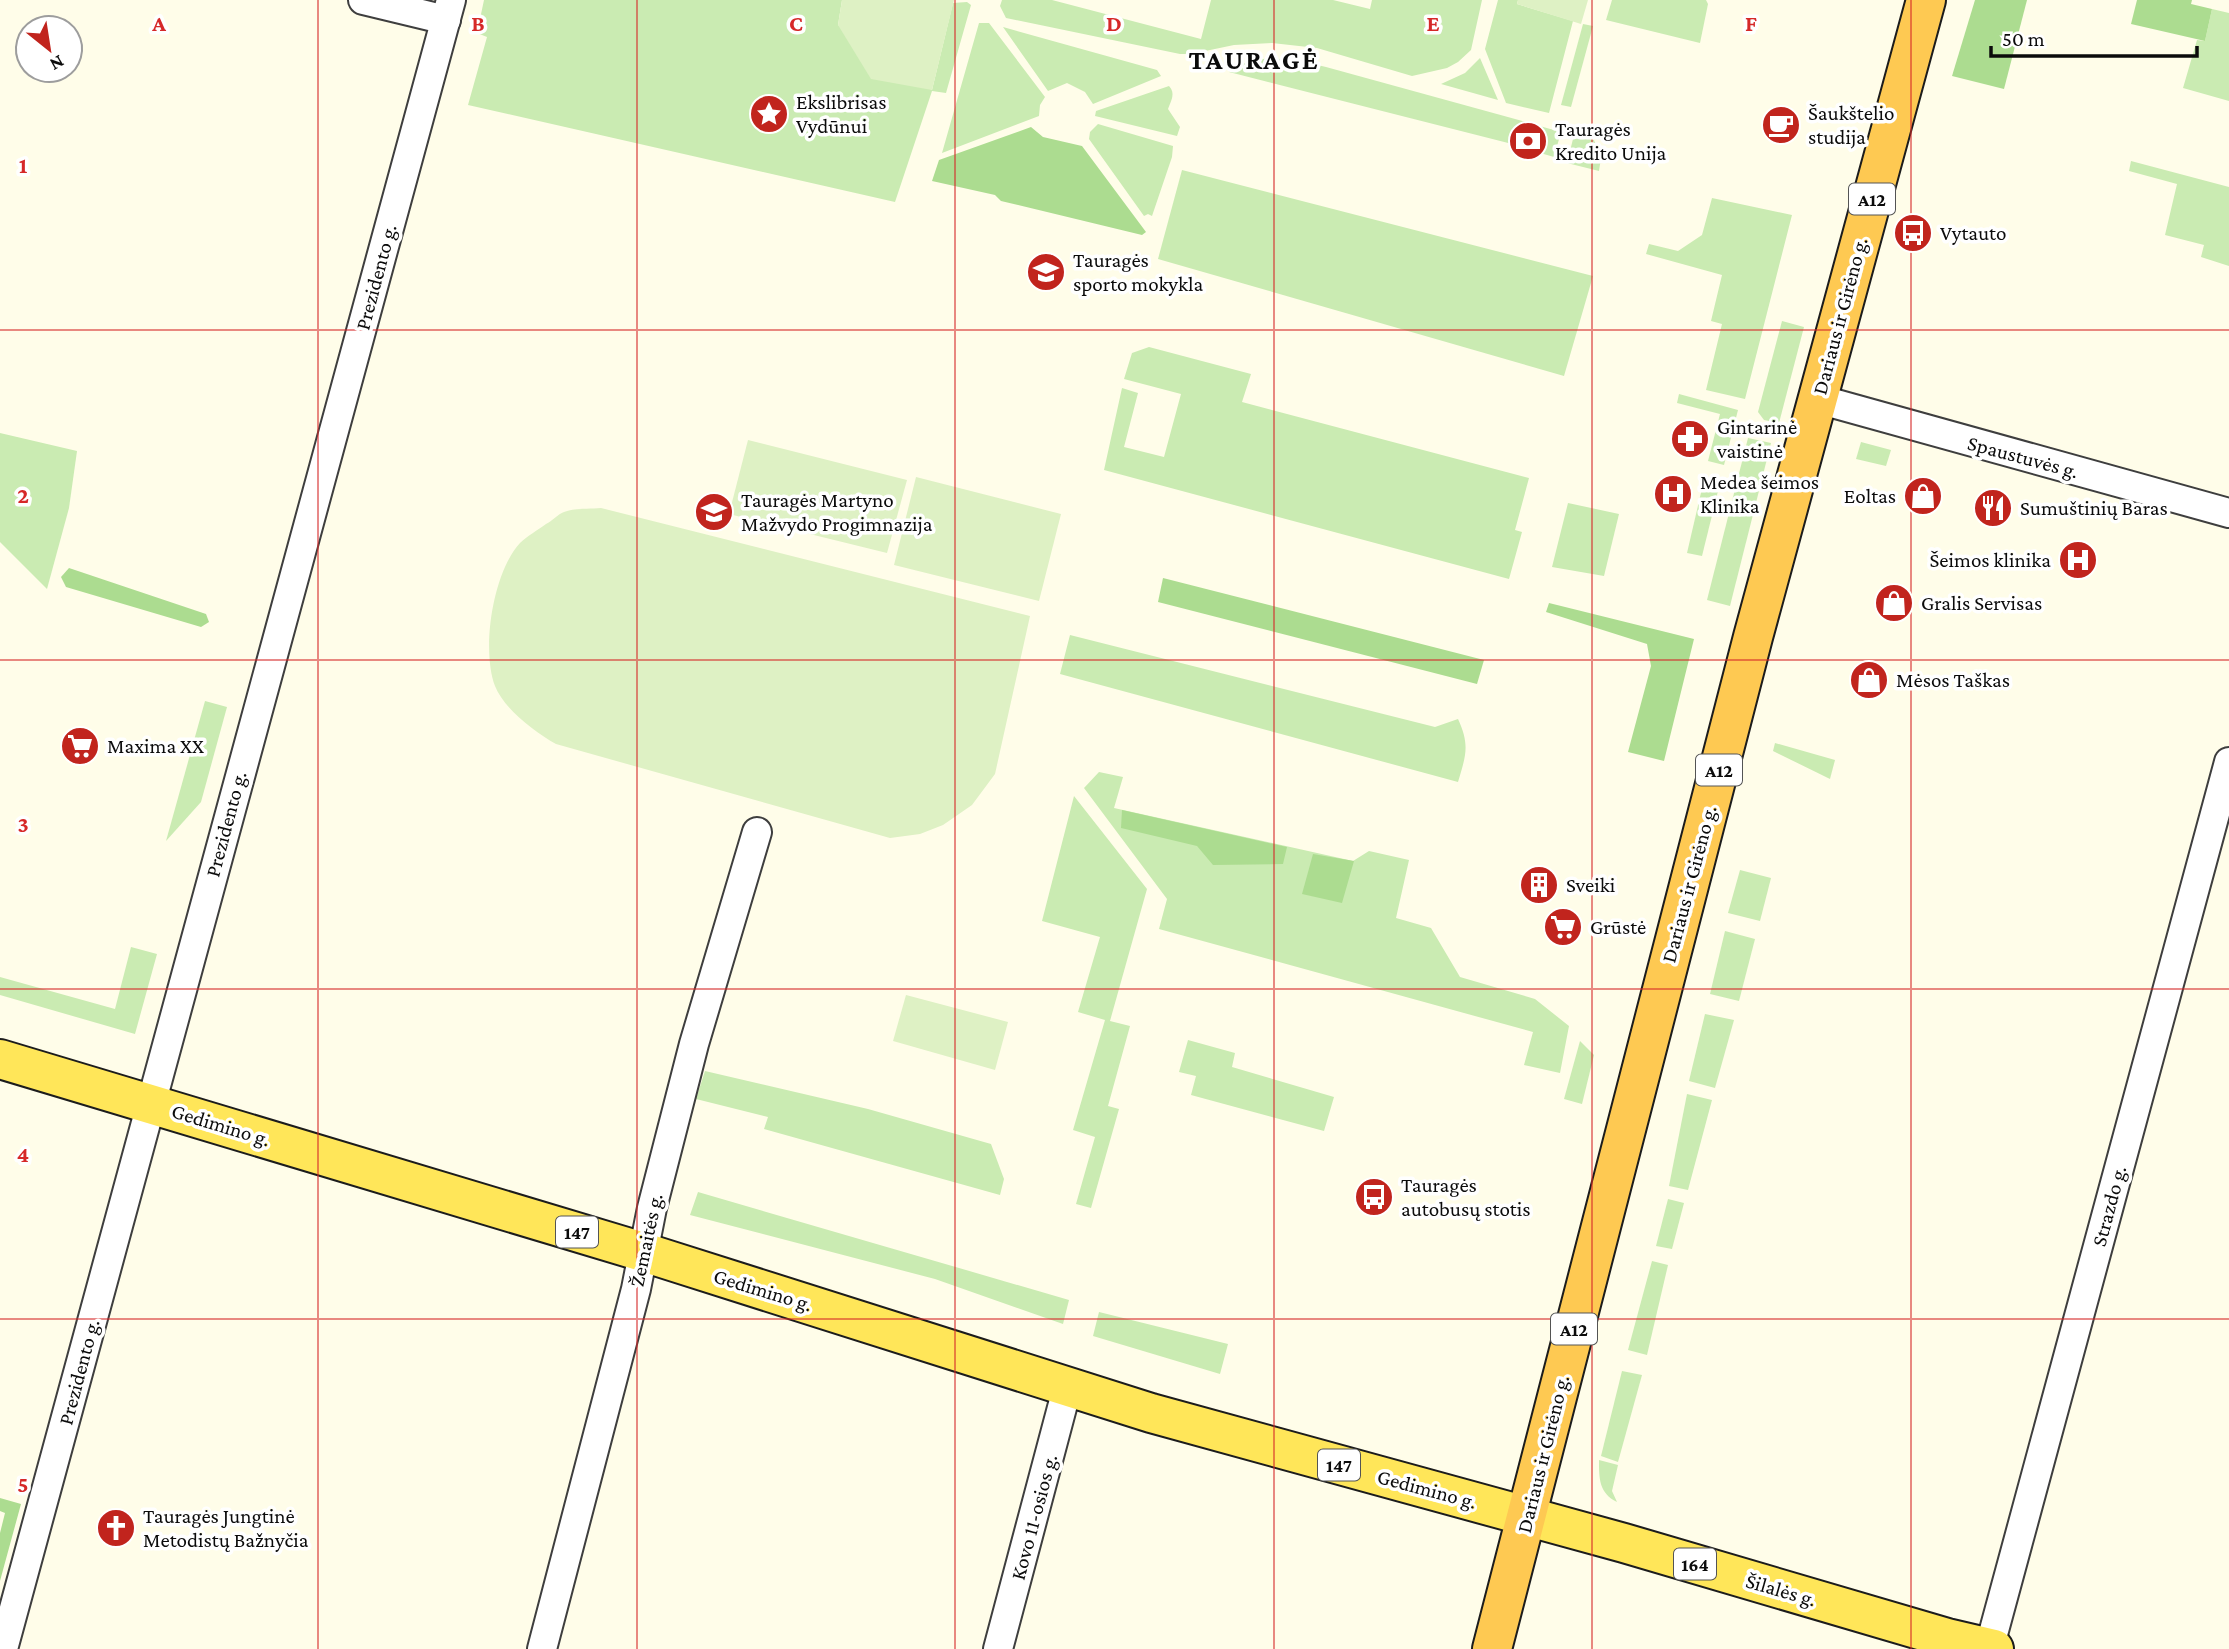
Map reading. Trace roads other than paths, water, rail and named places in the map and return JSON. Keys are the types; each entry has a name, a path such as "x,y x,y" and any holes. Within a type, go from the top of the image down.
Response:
{"highway":[{"name":"Dariaus ir Girėno g.","path":"1492,1649 1753,637 1926,0"}],"main road":[{"name":"Gedimino g.","path":"0,1059 643,1252 1163,1416 1527,1516"},
{"name":"Šilalės g.","path":"1527,1516 1947,1638 1991,1648"}],"street":[{"path":"363,0 449,10"},
{"name":"Prezidento g.","path":"3,1649 449,10"},
{"name":"Spaustuvės g.","path":"1818,399 2229,513"},
{"name":"Strazdo g.","path":"1991,1648 2229,762"},
{"name":"Žemaitės g.","path":"541,1649 636,1289 652,1208 694,1044 757,832"},
{"name":"Kovo 11-osios g.","path":"999,1649 1068,1385"}],"place":[{"name":"Ekslibrisas Vydūnui","path":"769,114"},
{"name":"Šaukštelio studija","path":"1781,125"},
{"name":"Tauragės Kredito Unija","path":"1528,141"},
{"name":"Vytauto","path":"1913,233"},
{"name":"Tauragės sporto mokykla","path":"1046,272"},
{"name":"Gintarinė vaistinė","path":"1690,439"},
{"name":"Medea šeimos Klinika","path":"1673,494"},
{"name":"Eoltas","path":"1923,496"},
{"name":"Sumuštinių Baras","path":"1993,508"},
{"name":"Tauragės Martyno Mažvydo Progimnazija","path":"714,512"},
{"name":"Šeimos klinika","path":"2078,560"},
{"name":"Gralis Servisas","path":"1894,603"},
{"name":"Mėsos Taškas","path":"1869,680"},
{"name":"Maxima XX","path":"80,746"},
{"name":"Sveiki","path":"1539,885"},
{"name":"Grūstė","path":"1563,927"},
{"name":"Tauragės autobusų stotis","path":"1374,1197"},
{"name":"Tauragės Jungtinė Metodistų Bažnyčia","path":"116,1528"}],"district":[{"name":"TAURAGĖ","path":"1254,59"}]}
